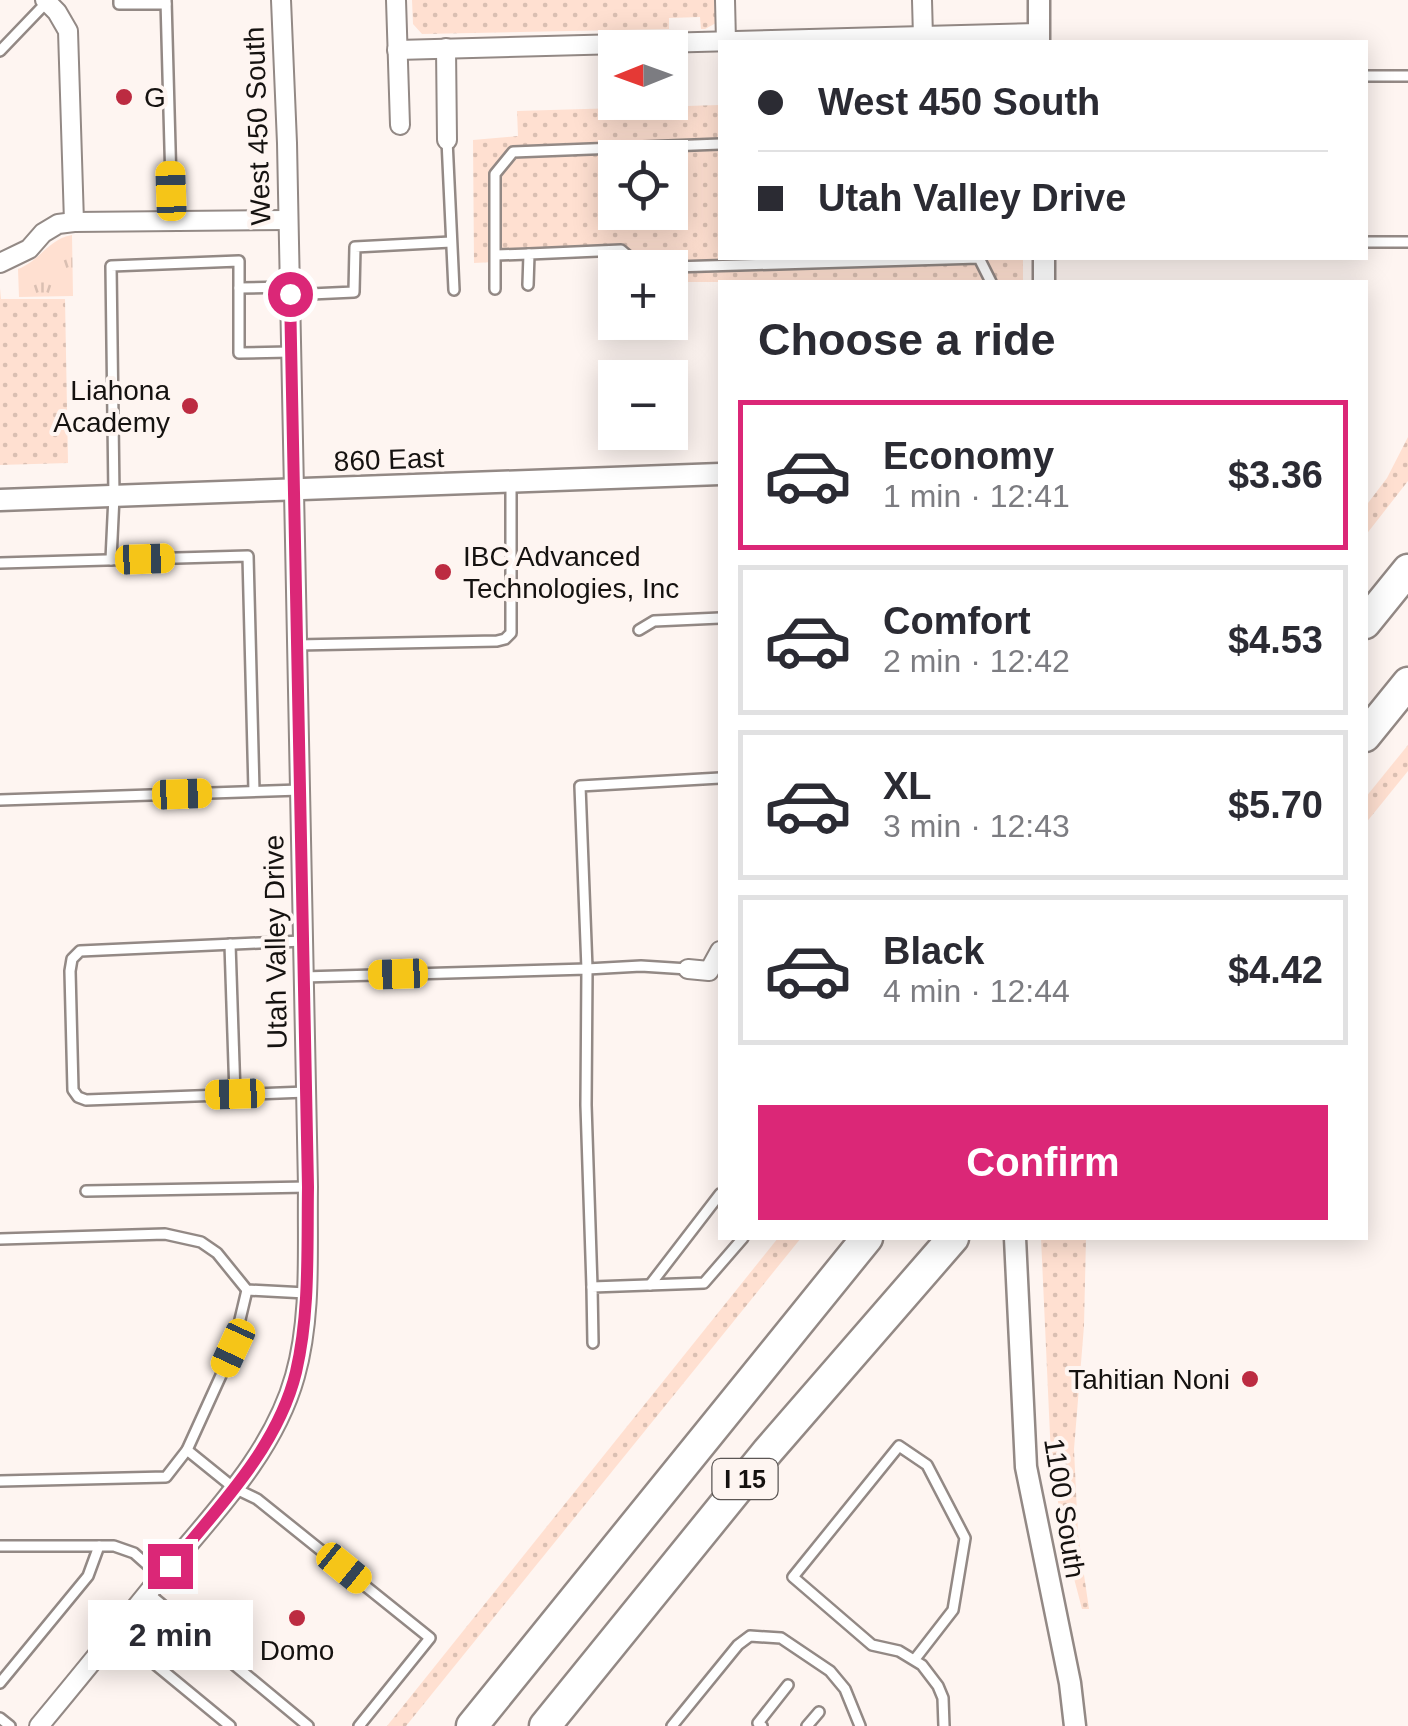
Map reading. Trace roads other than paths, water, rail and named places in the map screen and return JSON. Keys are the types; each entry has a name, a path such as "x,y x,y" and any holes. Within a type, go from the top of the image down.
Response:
{"highway":[{"path":"1368,620 1408,570"},
{"path":"1368,732 1408,682"},
{"name":"I 15","path":"472,1726 866,1240"},
{"name":"I 15","path":"545,1726 768,1451 950,1240"}],"street":[{"name":"West 450 South","path":"281,0 294,491"},
{"path":"396,0 400,125"},
{"path":"725,0 726,40"},
{"path":"922,0 924,36"},
{"path":"792,40 1039,38 1039,0"},
{"path":"47,1 68,31 74,222"},
{"path":"397,50 718,42"},
{"path":"446,48 447,140"},
{"path":"0,262 29,249 58,224 288,220"},
{"name":"860 East","path":"0,500 718,474"},
{"name":"Utah Valley Drive","path":"40,1726 234,1488 266,1442 295,1375 306,1293 308,1187 294,491"},
{"path":"688,969 709,971 718,955"},
{"name":"1100 South","path":"1016,1246 1026,1467 1070,1683 1075,1726"}],"lane":[{"path":"118,0 118,4 166,2 172,221"},
{"path":"0,51 47,1"},
{"path":"1368,76 1408,76"},
{"path":"447,140 454,290"},
{"path":"495,289 495,174 513,152 718,144"},
{"path":"239,288 354,292 355,247 451,242"},
{"path":"1368,242 1408,242"},
{"path":"496,255 598,251"},
{"path":"528,285 529,254"},
{"path":"688,266 904,260"},
{"path":"111,560 114,496 110,266 238,261 240,353 290,352"},
{"path":"297,645 504,638 511,632 511,482"},
{"path":"0,562 248,556 254,792"},
{"path":"639,630 654,621 718,618"},
{"path":"593,1344 580,786 718,778"},
{"path":"0,800 300,790"},
{"path":"303,941 80,951 72,959 70,970 73,1090 78,1097 86,1100 306,1092"},
{"path":"230,944 235,1094"},
{"path":"304,977 641,966 688,969"},
{"path":"86,1191 308,1187"},
{"path":"650,1285 718,1197"},
{"path":"0,1239 166,1234 201,1242 216,1253 247,1290 306,1293"},
{"path":"592,1287 704,1283 741,1240"},
{"path":"0,1481 166,1477 187,1450 233,1348 247,1290"},
{"path":"915,1660 953,1610 965,1538 927,1465 899,1446 793,1576 872,1645 899,1651 931,1674 943,1698 944,1726"},
{"path":"187,1450 234,1488 257,1498 430,1638 360,1726"},
{"path":"0,1546 114,1546 134,1553 161,1577"},
{"path":"0,1683 88,1576 99,1546"},
{"path":"148,1593 308,1726"},
{"path":"188,1624 156,1665 230,1726"},
{"path":"672,1726 738,1645 750,1636 781,1638 830,1671 846,1689 860,1726"},
{"path":"762,1726 758,1723 788,1684"},
{"path":"807,1726 819,1712"},
{"path":"0,1718 10,1726"}],"place":[{"name":"G","path":"124,97"},
{"name":"Liahona Academy","path":"190,406"},
{"name":"IBC Advanced Technologies, Inc","path":"443,572"},
{"name":"Tahitian Noni","path":"1250,1379"},
{"name":"Domo","path":"297,1618"}]}
